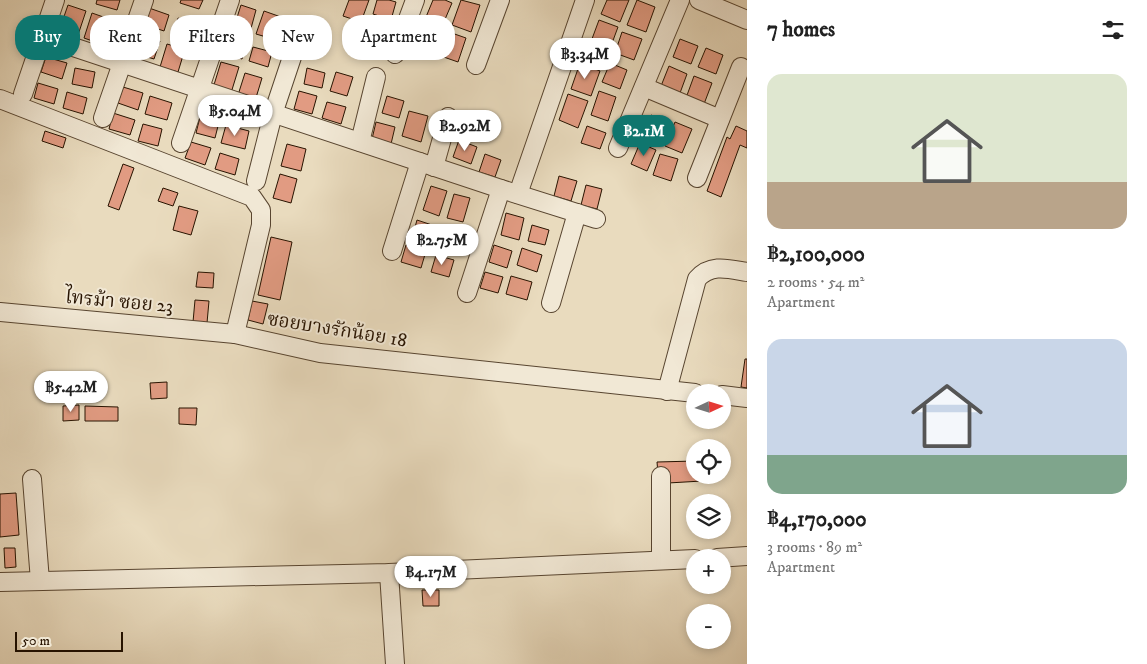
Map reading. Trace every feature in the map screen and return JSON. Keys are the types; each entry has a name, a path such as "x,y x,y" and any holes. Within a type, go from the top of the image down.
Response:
{"street":[{"path":"50,15 55,0"},
{"path":"103,118 144,0"},
{"path":"181,143 230,0"},
{"path":"409,15 415,0"},
{"path":"476,65 500,0"},
{"path":"467,293 510,192 528,164 585,0"},
{"path":"618,148 680,0"},
{"path":"699,0 747,20"},
{"path":"80,49 510,192 596,218"},
{"path":"23,94 35,60"},
{"path":"256,181 274,114 291,60"},
{"path":"697,178 741,67"},
{"path":"360,142 376,77"},
{"path":"644,87 720,120"},
{"name":"ซอยบางรักน้อย 18","path":"0,98 252,197 261,210 261,225 235,334 320,353 686,392"},
{"path":"392,250 448,117"},
{"path":"551,303 577,213"},
{"path":"667,391 697,279 702,273 710,269 718,268 747,272"},
{"name":"ไทรม้า ซอย 23","path":"0,312 235,334"},
{"path":"731,396 747,398"},
{"path":"661,476 661,560"},
{"path":"32,479 40,582"},
{"path":"731,557 747,556"},
{"path":"0,582 389,573 686,559"},
{"path":"389,573 395,664"}],"building":[{"path":"97,0 120,0 117,10 96,4"},
{"path":"181,0 203,0 199,9 180,3"},
{"path":"349,0 369,0 364,15 343,15"},
{"path":"377,0 396,2 392,15 373,14"},
{"path":"433,0 445,0 452,3 447,15 427,15"},
{"path":"461,0 480,5 471,32 455,26 455,17"},
{"path":"607,0 629,0 620,22 601,14"},
{"path":"637,0 655,7 646,32 627,25"},
{"path":"68,5 86,11 80,29 80,15 65,15"},
{"path":"241,5 256,10 253,21 253,15 238,15"},
{"path":"149,8 169,15 164,31 160,30 160,15 146,15"},
{"path":"264,11 275,15 263,15 263,36 256,34"},
{"path":"90,19 90,40 84,38"},
{"path":"599,20 618,27 608,54 589,47"},
{"path":"622,32 642,39 634,60 615,53"},
{"path":"455,34 466,38 458,62 452,60 455,60"},
{"path":"680,39 698,46 691,64 673,57"},
{"path":"167,44 170,45 170,60 182,60 178,72 160,67"},
{"path":"253,47 263,50 263,60 270,60 268,67 249,61 253,60"},
{"path":"706,48 723,55 716,74 698,67"},
{"path":"45,60 56,60 67,63 62,79 41,72"},
{"path":"221,62 239,67 231,93 213,88"},
{"path":"580,63 600,71 591,96 571,89"},
{"path":"610,63 627,70 620,89 602,82"},
{"path":"669,66 687,74 680,93 661,86"},
{"path":"75,68 95,72 92,88 72,84"},
{"path":"307,68 325,73 322,88 304,84"},
{"path":"336,72 353,77 347,96 330,91"},
{"path":"245,73 262,78 255,101 238,95"},
{"path":"694,76 712,83 704,104 686,98"},
{"path":"38,83 58,89 54,104 34,98"},
{"path":"123,87 143,93 138,110 118,103"},
{"path":"299,91 317,96 312,114 294,109"},
{"path":"599,91 616,97 608,121 591,115"},
{"path":"67,92 87,98 83,114 63,108"},
{"path":"568,94 588,101 578,128 559,120"},
{"path":"150,96 172,103 167,120 145,114"},
{"path":"387,96 404,101 399,118 382,113"},
{"path":"327,102 346,107 341,124 322,118"},
{"path":"409,111 428,116 421,142 402,136"},
{"path":"113,113 135,120 130,135 109,129"},
{"path":"651,115 668,121 659,144 642,137"},
{"path":"200,117 219,122 215,138 196,133"},
{"path":"376,122 395,127 391,144 372,139"},
{"path":"675,122 692,129 682,153 665,146"},
{"path":"143,124 162,129 158,146 138,141"},
{"path":"226,125 249,131 245,149 221,143"},
{"path":"587,126 606,133 600,149 581,143"},
{"path":"736,126 747,131 747,148 740,145 721,197 707,191 727,137 730,139"},
{"path":"45,131 66,138 63,148 42,141"},
{"path":"459,140 477,147 471,164 453,157"},
{"path":"191,142 211,148 205,165 185,158"},
{"path":"640,143 656,150 647,171 631,164"},
{"path":"287,144 306,149 301,171 281,166"},
{"path":"220,153 239,159 235,175 215,169"},
{"path":"485,154 501,160 495,177 479,172"},
{"path":"660,154 678,159 671,181 653,175"},
{"path":"123,164 134,168 119,210 108,206"},
{"path":"280,174 297,179 291,203 273,198"},
{"path":"559,176 577,181 571,201 554,196"},
{"path":"586,185 602,189 597,209 581,205"},
{"path":"431,186 447,191 439,216 423,210"},
{"path":"163,188 178,193 173,206 158,201"},
{"path":"454,194 470,198 463,222 447,218"},
{"path":"179,206 198,211 191,235 173,230"},
{"path":"506,213 524,218 519,240 501,235"},
{"path":"417,220 435,226 430,243 412,238"},
{"path":"532,225 549,230 545,245 528,241"},
{"path":"444,229 463,236 458,250 439,243"},
{"path":"271,237 292,242 280,300 258,295"},
{"path":"406,245 426,251 421,268 401,262"},
{"path":"494,245 512,251 507,268 489,262"},
{"path":"522,248 542,255 537,272 517,265"},
{"path":"436,255 454,260 449,277 431,272"},
{"path":"198,272 214,273 213,288 196,287"},
{"path":"485,272 503,277 498,293 480,288"},
{"path":"511,276 532,282 527,300 506,294"},
{"path":"195,300 209,301 207,323 193,322"},
{"path":"252,301 268,304 263,324 248,320"},
{"path":"745,359 747,359 747,388 741,387"},
{"path":"167,382 167,398 151,399 150,383"},
{"path":"79,405 79,420 63,421 63,406"},
{"path":"85,406 118,407 118,421 85,421"},
{"path":"179,408 197,408 196,425 179,424"},
{"path":"686,461 686,482 668,483 658,474 657,462"},
{"path":"16,493 19,535 0,537 0,494"},
{"path":"4,548 15,548 16,567 5,568"},
{"path":"422,590 439,590 439,606 423,606"}]}
